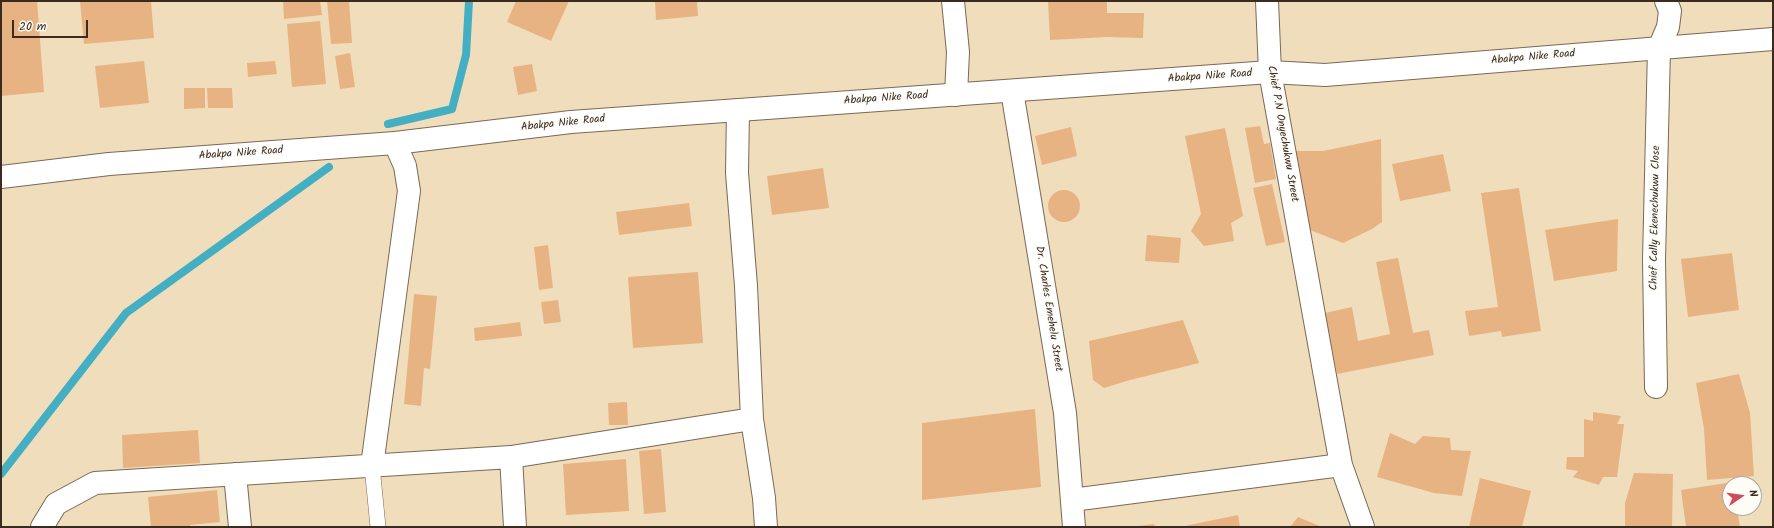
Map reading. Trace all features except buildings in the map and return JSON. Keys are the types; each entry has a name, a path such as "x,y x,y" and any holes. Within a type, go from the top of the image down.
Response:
{"street":[{"path":"953,1 958,52 956,95"},
{"name":"Chief P.N Onyechukwu Street","path":"1267,1 1270,72 1341,465 1363,527"},
{"path":"1659,48 1668,27 1670,11 1666,1"},
{"name":"Abakpa Nike Road","path":"1,177 110,164 395,143 571,122 1012,92 1270,72 1325,74 1773,39"},
{"name":"Chief Cally Ekenechukwu Close","path":"1656,387 1654,260 1659,48"},
{"name":"Dr. Charles Emehelu Street","path":"1012,92 1065,413 1074,527"},
{"path":"738,110 737,173 746,286 752,419 764,498 766,527"},
{"path":"372,466 409,191 405,166 395,143"},
{"path":"42,527 56,504 95,483 511,457 752,419"},
{"path":"511,457 515,527"},
{"path":"1072,500 1341,465"},
{"path":"235,474 240,527"}],"lane":[{"path":"372,466 378,527"}],"waterway":[{"path":"388,124 452,109 466,55 469,1"},
{"path":"1,474 126,313 329,167"}]}
